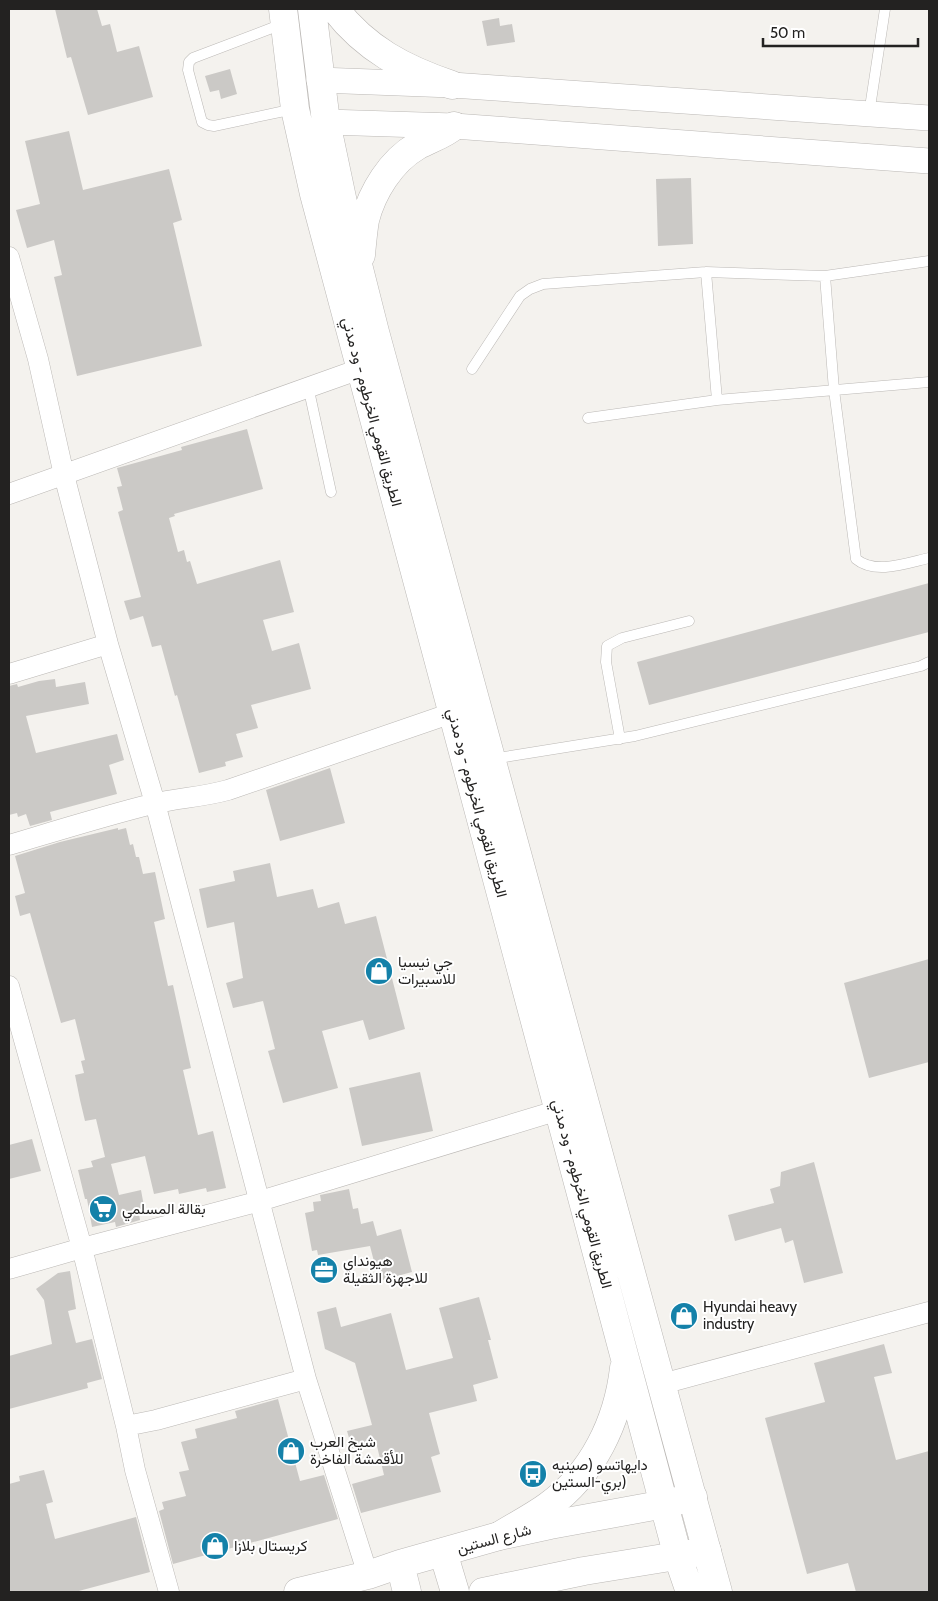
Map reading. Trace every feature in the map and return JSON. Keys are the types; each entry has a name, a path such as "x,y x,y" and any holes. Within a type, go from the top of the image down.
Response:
{"main road":[{"name":"الطريق القومي الخرطوم - ود مدني","path":"312,9 326,122 360,271 430,538 492,759 718,1592"},
{"path":"335,9 368,44 387,57 408,68 452,85"},
{"name":"الطريق القومي الخرطوم - ود مدني","path":"284,16 295,109 314,194 678,1557 690,1592"},
{"path":"360,271 365,220 373,197 385,176 401,158 415,147 454,126"},
{"path":"499,1536 549,1506 570,1486 603,1443 622,1390 625,1357"},
{"name":"شارع الستين","path":"298,1592 368,1575 499,1536 693,1497"},
{"path":"443,1552 455,1592"},
{"path":"493,1590 584,1571 707,1552"},
{"path":"400,1564 407,1592"},
{"path":"493,1590 540,1592"}],"street":[{"path":"320,80 452,85 929,118"},
{"path":"326,122 454,126 929,161"},
{"path":"9,258 38,359 64,475 108,644 155,803 306,1379 368,1575"},
{"path":"9,494 360,369"},
{"path":"9,674 108,644"},
{"path":"9,845 106,815 155,803 228,790 452,713"},
{"path":"9,986 15,1029 82,1248 135,1470 169,1592"},
{"path":"9,1269 260,1201 559,1110"},
{"path":"662,1384 929,1312"},
{"path":"126,1426 156,1420 306,1379"}],"lane":[{"path":"869,114 884,9"},
{"path":"284,16 194,58 190,62 188,70 202,122 208,125 214,126 295,109"},
{"path":"472,368 520,296 530,289 543,284 706,272 825,276 929,261"},
{"path":"706,272 717,400"},
{"path":"825,276 834,390 856,559 863,566 880,568 929,558"},
{"path":"588,418 717,400 929,382"},
{"path":"308,386 331,492"},
{"path":"620,739 606,662 608,646 622,638 688,621"},
{"path":"492,759 620,739 921,666 929,662"}],"building":[{"path":"55,9 97,9 102,26 110,24 117,52 139,46 153,97 88,115 71,57 67,58"},
{"path":"499,18 500,26 512,24 515,42 487,46 482,21"},
{"path":"230,69 237,94 221,99 219,90 210,92 205,76"},
{"path":"69,131 83,190 169,169 182,220 173,223 202,346 77,376 54,277 62,275 54,240 27,248 16,210 40,204 25,141"},
{"path":"691,178 693,244 658,246 656,179"},
{"path":"247,429 263,489 174,514 175,516 169,518 178,552 184,550 187,562 190,561 197,584 280,560 294,612 263,620 272,651 299,643 311,689 251,705 258,728 236,734 243,757 225,762 226,766 199,773 161,645 152,647 143,616 130,620 124,601 141,597 118,512 123,510 117,487 122,486 117,468 182,450 181,447"},
{"path":"929,583 929,632 649,705 637,662"},
{"path":"55,679 56,687 85,682 89,704 26,716 36,753 117,734 124,760 109,765 117,794 50,812 52,820 30,826 26,814 18,817 17,813 9,815 9,686 17,684 18,687"},
{"path":"330,768 345,823 280,841 266,790"},
{"path":"118,828 118,830 126,828 130,845 133,844 136,857 139,857 143,874 155,872 165,919 154,922 168,986 173,985 191,1068 183,1070 198,1135 213,1131 226,1188 207,1192 206,1188 179,1194 178,1189 154,1194 145,1156 111,1164 119,1195 141,1190 145,1212 139,1214 140,1220 116,1227 115,1222 92,1227 87,1199 85,1199 78,1170 93,1167 91,1161 105,1157 96,1119 85,1121 80,1100 75,1075 84,1073 81,1061 85,1060 75,1019 61,1023 30,913 20,916 15,896 25,893 15,856 60,842"},
{"path":"270,863 277,897 313,889 318,908 339,902 345,924 376,916 405,1029 369,1040 363,1020 322,1031 338,1088 283,1103 268,1051 275,1049 263,1001 233,1008 226,983 243,978 234,922 207,928 199,889 235,881 233,871"},
{"path":"929,959 929,1062 869,1078 844,983"},
{"path":"420,1072 433,1131 362,1146 349,1088"},
{"path":"32,1139 41,1171 9,1179 9,1145"},
{"path":"814,1162 843,1273 804,1283 793,1240 785,1243 781,1228 735,1241 728,1215 774,1203 770,1189 780,1186 781,1172"},
{"path":"349,1189 353,1209 358,1208 361,1224 373,1221 377,1236 401,1229 412,1272 379,1281 370,1246 318,1255 317,1250 312,1251 305,1213 314,1211 313,1202 321,1201 320,1195"},
{"path":"70,1271 76,1309 68,1311 76,1343 92,1339 102,1379 87,1383 88,1388 9,1409 9,1356 52,1344 44,1300 36,1289 58,1273"},
{"path":"479,1297 491,1340 488,1340 498,1378 473,1385 477,1401 429,1413 440,1454 431,1457 441,1492 361,1513 352,1484 384,1475 376,1442 352,1448 347,1431 372,1425 355,1363 325,1349 317,1312 336,1307 341,1327 391,1313 406,1370 453,1358 439,1308"},
{"path":"884,1344 892,1373 874,1377 896,1460 929,1451 929,1592 856,1592 848,1563 807,1574 765,1418 825,1402 814,1363"},
{"path":"278,1399 300,1481 324,1475 338,1519 173,1564 159,1511 164,1509 162,1502 186,1496 179,1472 189,1470 181,1442 197,1438 195,1429 237,1418 235,1411"},
{"path":"44,1470 53,1502 46,1504 55,1539 136,1517 150,1572 75,1592 9,1592 9,1484 20,1481 19,1476"}],"place":[{"name":"جي نيسيا للاسبيرات","path":"379,971"},
{"name":"بقالة المسلمي","path":"103,1209"},
{"name":"هيونداي للاجهزة الثقيلة","path":"324,1270"},
{"name":"Hyundai heavy industry","path":"684,1316"},
{"name":"شيخ العرب للأقمشة الفاخرة","path":"291,1451"},
{"name":"دايهاتسو (صينيه بري-الستين)","path":"533,1474"},
{"name":"كريستال بلازا","path":"215,1546"}]}
